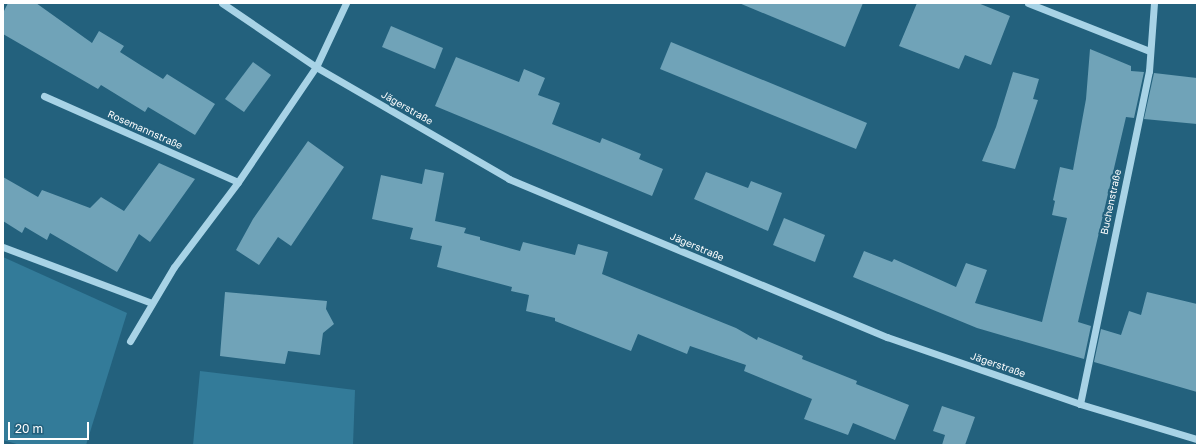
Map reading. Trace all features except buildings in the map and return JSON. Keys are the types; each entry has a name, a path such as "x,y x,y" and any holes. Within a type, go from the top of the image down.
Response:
{"street":[{"name":"Jägerstraße","path":"222,3 316,67 509,179 887,337 1080,404 1197,439"},
{"path":"130,340 174,267 238,182 316,67 346,3"},
{"path":"1028,3 1149,51"},
{"name":"Buchenstraße","path":"1080,404 1150,71 1149,51 1154,3"},
{"name":"Rosemannstraße","path":"44,96 238,182"},
{"path":"3,247 152,304"}],"shaded area":[{"path":"3,257 127,313 86,445 20,445 3,440"},
{"path":"200,371 355,390 353,445 193,445"}]}
